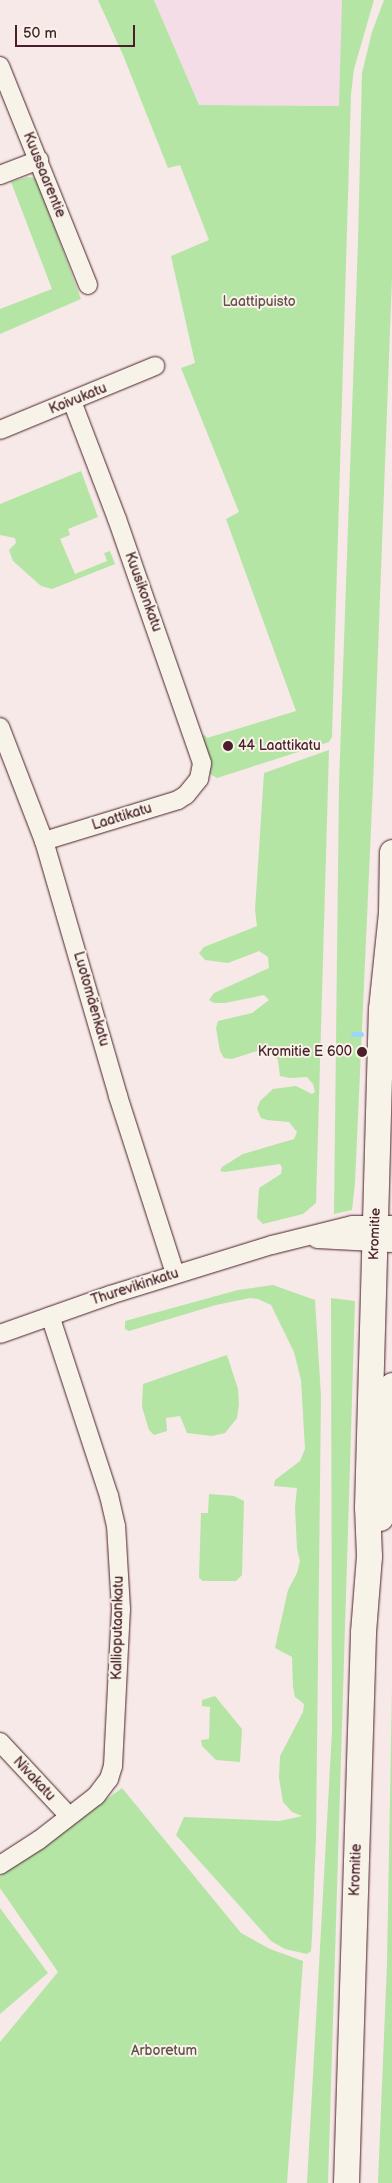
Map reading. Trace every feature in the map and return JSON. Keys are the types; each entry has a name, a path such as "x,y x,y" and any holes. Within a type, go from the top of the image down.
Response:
{"main road":[{"name":"Kromitie","path":"346,2183 363,1642 368,1556 368,1507 383,1234 381,1009 391,918 392,852"},
{"name":"Kromitie","path":"368,1556 383,1510 390,1443 392,1385"}],"street":[{"name":"Kuussaarentie","path":"0,66 88,285"},
{"path":"0,175 39,160"},
{"name":"Koivukatu","path":"0,430 155,366"},
{"name":"Kuusikonkatu","path":"72,401 117,519 194,735 202,763 201,774 195,785"},
{"name":"Luotomäenkatu","path":"0,727 44,841 118,1096 175,1274"},
{"name":"Laattikatu","path":"44,841 178,800 195,785"},
{"name":"Thurevikinkatu","path":"0,1334 175,1274 272,1245 352,1225 383,1234"},
{"name":"Kallioputaankatu","path":"0,1865 40,1840 101,1791 109,1779 113,1766 121,1609 116,1526 109,1496 50,1316"},
{"name":"Nivakatu","path":"0,1742 68,1816"}],"shaded area":[{"path":"154,0 342,0 340,106 199,105"}],"green space":[{"name":"Laattipuisto","path":"98,0 154,0 199,105 339,106 342,0 374,0 354,69 351,94 332,737 329,742 217,778 210,774 203,736 205,735 207,738 296,711 226,519 239,512 181,368 195,363 171,256 209,240 180,165 168,168 123,55"},
{"path":"384,0 392,0 392,277 373,785 355,1183 352,1210 334,1214 339,784 362,73 372,32"},
{"path":"27,177 36,178 81,299 0,334 0,309 52,289 11,182"},
{"path":"81,471 98,517 68,529 70,535 60,539 75,574 107,561 104,553 110,551 115,564 52,589 41,586 13,561 9,550 16,543 15,538 0,535 0,504"},
{"path":"329,750 316,1203 303,1214 263,1224 257,1218 259,1188 281,1174 282,1168 280,1164 220,1171 222,1167 243,1154 294,1139 297,1132 289,1122 261,1118 257,1109 260,1101 273,1089 296,1086 312,1094 315,1092 313,1084 307,1077 290,1078 280,1076 278,1060 272,1052 263,1049 232,1059 224,1058 220,1051 216,1028 218,1021 252,1013 269,1000 264,995 225,1003 214,1003 209,1000 214,993 269,968 268,957 259,951 228,963 205,960 199,953 204,947 257,926 255,910 264,773"},
{"path":"273,1285 315,1300 321,1396 316,1838 311,1951 307,1954 285,1949 271,1941 176,1835 184,1817 280,1821 302,1816 292,1812 283,1802 279,1778 280,1756 303,1712 304,1704 295,1697 292,1657 275,1648 288,1590 297,1573 300,1561 297,1549 295,1507 297,1488 274,1486 275,1480 300,1461 305,1449 301,1380 294,1352 271,1305 258,1299 250,1298 216,1305 129,1331 125,1329 125,1321 238,1290"},
{"path":"331,1298 355,1301 328,2183 307,2183 332,1731"},
{"path":"227,1355 238,1389 239,1404 237,1418 225,1433 212,1436 187,1433 180,1416 166,1418 167,1431 154,1435 149,1430 142,1407 143,1384"},
{"path":"209,1494 234,1496 244,1501 242,1575 236,1581 203,1581 199,1578 201,1513 208,1513"},
{"path":"392,1687 392,2183 378,2183 387,1963"},
{"path":"215,1696 242,1729 240,1762 216,1760 202,1746 201,1740 209,1739 210,1707 202,1706 202,1700"},
{"name":"Arboretum","path":"122,1788 241,1933 270,1949 303,1961 287,2183 0,2183 0,2042 58,1972 0,1888 0,1876"},
{"path":"0,1908 48,1973 0,2014"}],"waterway":[{"path":"353,1034 361,1034"}],"place":[{"name":"44 Laattikatu","path":"228,746"},
{"name":"Kromitie E 600","path":"362,1052"}]}
